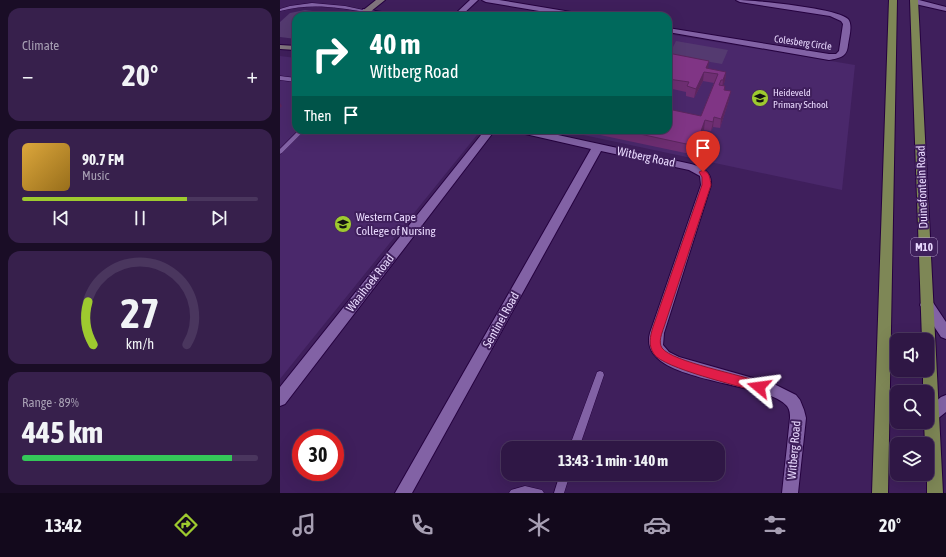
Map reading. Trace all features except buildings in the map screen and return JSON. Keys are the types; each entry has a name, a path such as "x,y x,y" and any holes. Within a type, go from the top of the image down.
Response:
{"main road":[{"path":"880,493 893,0"},
{"name":"Duinefontein Road","path":"912,0 931,385"},
{"name":"Duinefontein Road","path":"932,429 934,493"}],"street":[{"path":"366,12 381,0"},
{"path":"461,12 474,0"},
{"path":"486,0 558,12"},
{"name":"Colesberg Circle","path":"672,31 825,56 835,56 843,52 847,24 842,17 832,14 740,0"},
{"path":"912,0 946,9"},
{"path":"935,0 946,3"},
{"path":"280,47 292,48"},
{"name":"Waaihoek Road","path":"280,399 487,134"},
{"name":"Witberg Road","path":"540,134 691,167 703,172 706,176 706,185 655,338 655,345 658,352 673,362 773,391 793,402 797,409 798,418 790,493"},
{"name":"Sentinel Road","path":"403,493 598,146"},
{"path":"927,305 946,333"},
{"path":"934,413 946,402"}],"lane":[{"path":"280,10 296,4 313,3 354,12"},
{"path":"280,78 292,80"},
{"path":"280,152 298,134"},
{"path":"576,441 600,375"},
{"path":"558,493 562,481"},
{"path":"514,493 525,491 539,493"}],"shaded area":[{"path":"305,10 322,12 295,12"},
{"path":"292,13 292,38 280,37 280,22"},
{"name":"Heideveld Primary School","path":"672,35 855,65 842,190 579,134 672,134"},
{"path":"676,41 728,50 722,64 672,56 672,49"},
{"name":"Western Cape College of Nursing","path":"280,56 292,58 292,134 478,134 280,379"}],"place":[{"name":"Heideveld Primary School","path":"760,98"},
{"name":"Western Cape College of Nursing","path":"343,224"}],"route":[{"path":"703,172 706,176 706,185 655,338 655,345 658,352 673,362 759,387"}]}
